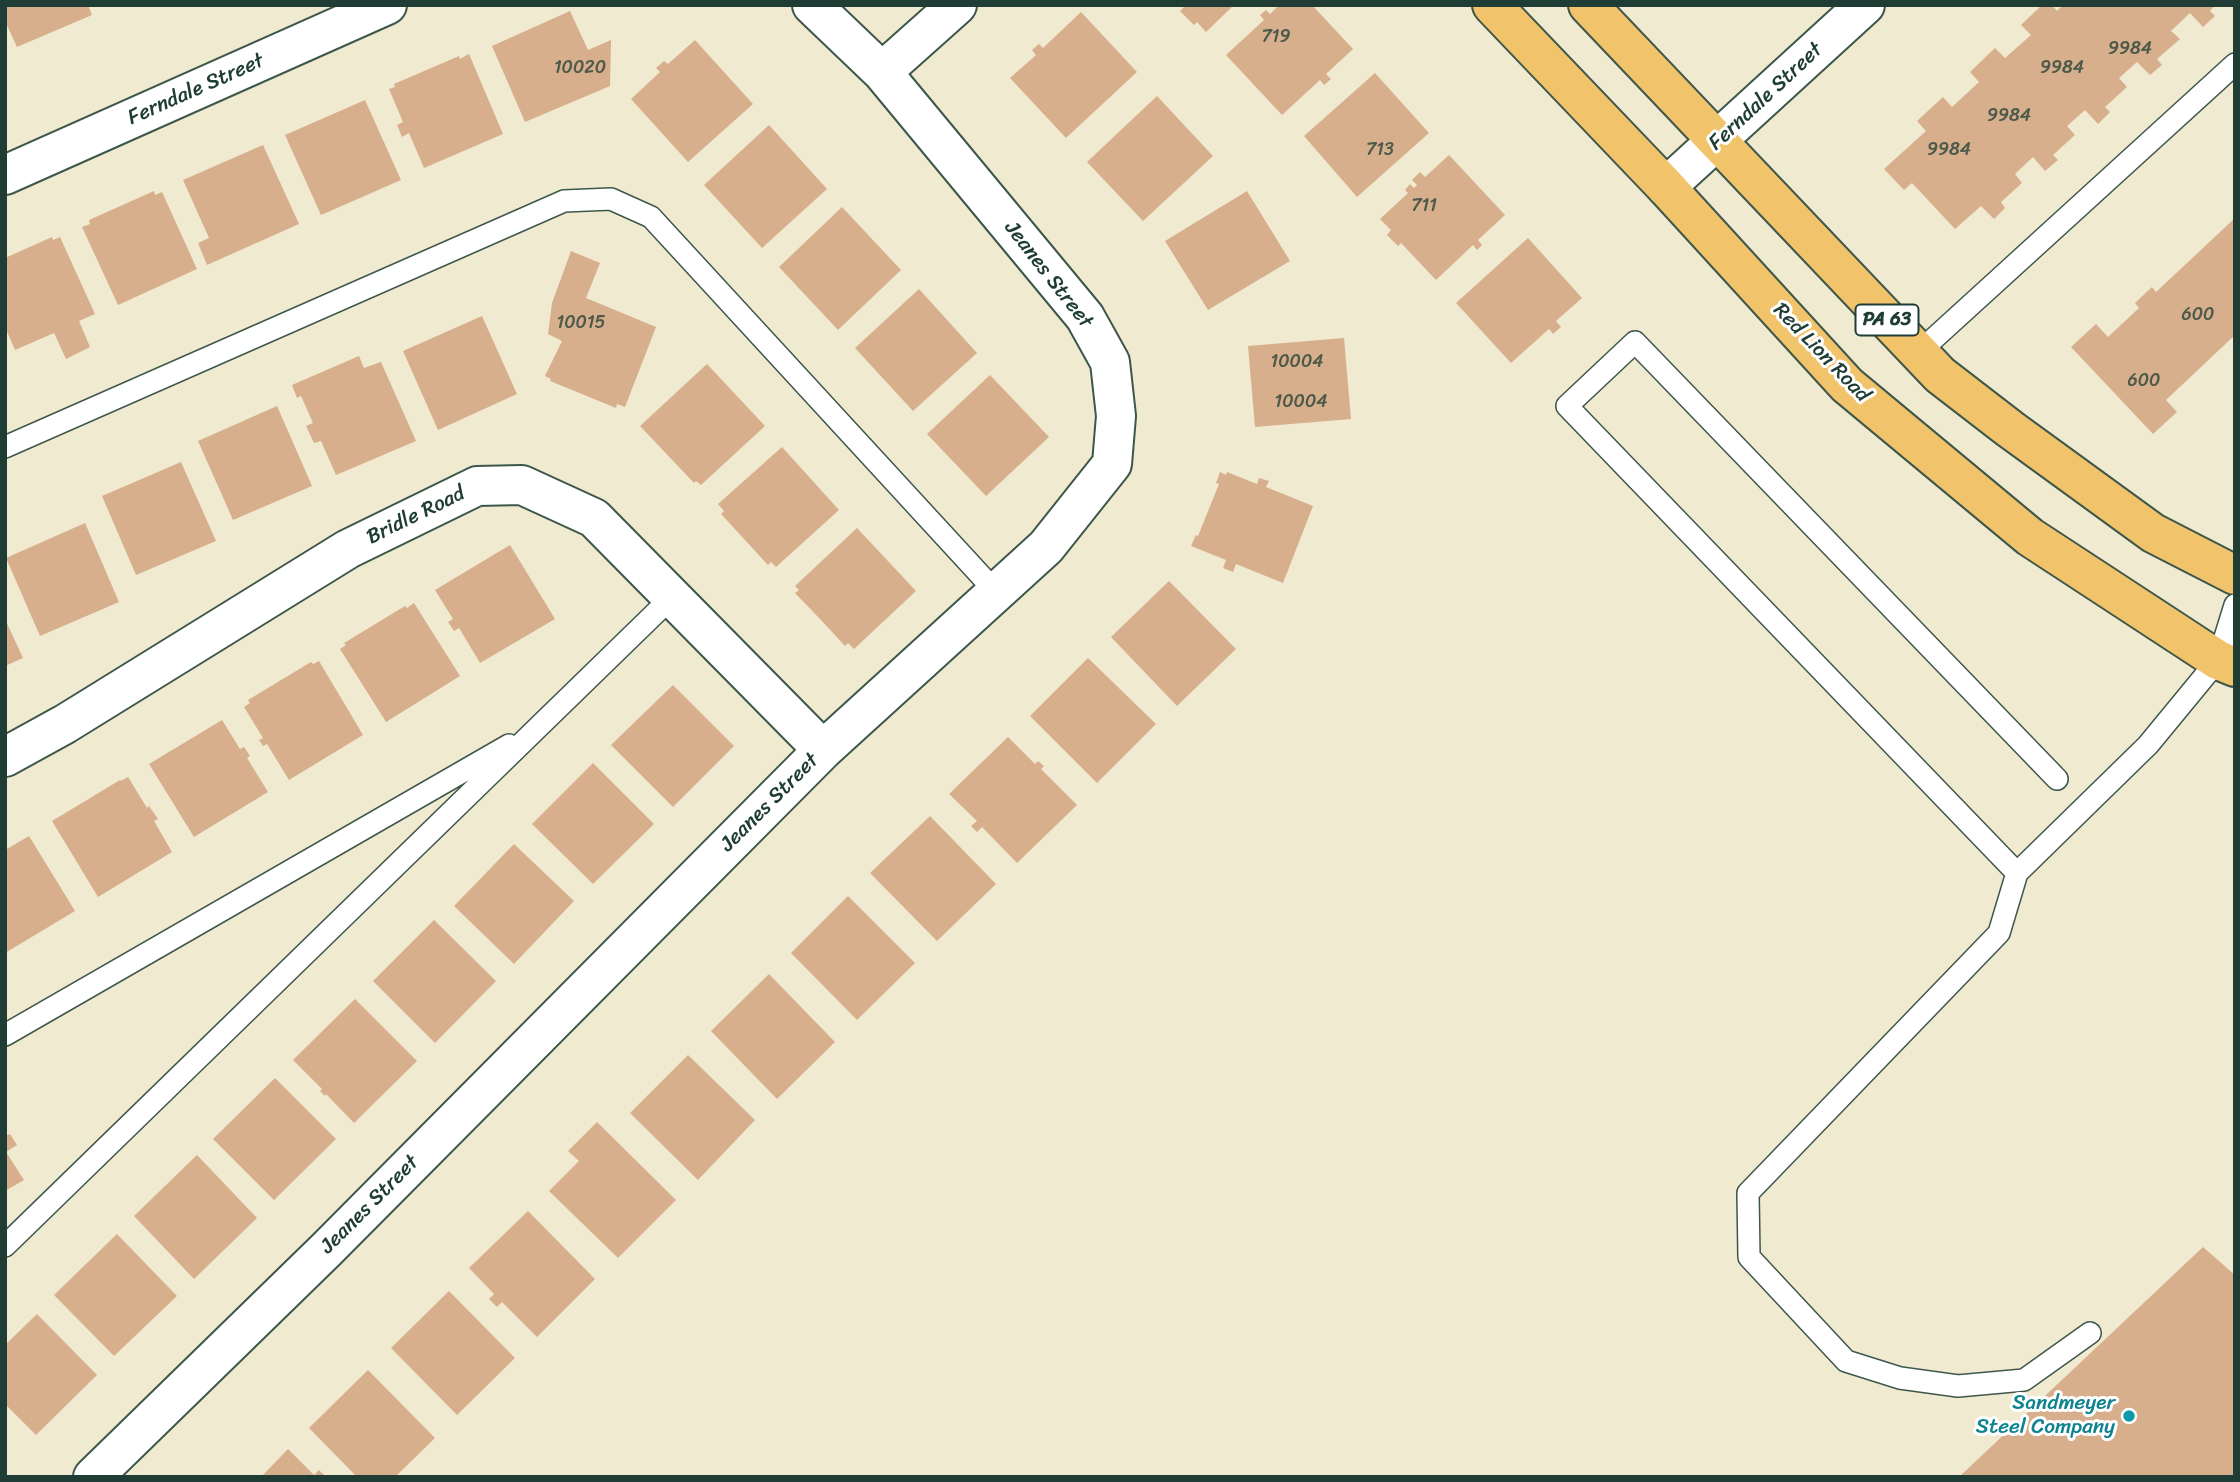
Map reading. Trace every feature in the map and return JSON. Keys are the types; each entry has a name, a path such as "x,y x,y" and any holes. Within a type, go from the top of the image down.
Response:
{"main road":[{"name":"Red Lion Road","path":"1492,5 1666,187 1847,385 2030,537 2227,663"},
{"name":"PA 63","path":"1588,5 1940,375 2153,533 2235,575"}],"street":[{"name":"Ferndale Street","path":"5,175 387,5"},
{"path":"812,5 882,72 957,5"},
{"name":"Ferndale Street","path":"1666,187 1865,5"},
{"name":"Jeanes Street","path":"93,1477 326,1250 823,750 1046,547 1112,464 1116,416 1110,362 1085,317 882,72"},
{"name":"Bridle Road","path":"5,757 65,724 348,549 477,486 522,485 594,518 674,596 823,750"}],"lane":[{"path":"1918,353 2235,64"},
{"path":"5,447 564,201 611,199 651,217 996,592"},
{"path":"2017,873 1567,406 1635,342 2057,779"},
{"path":"5,1246 674,596"},
{"path":"2090,1333 2024,1380 1958,1386 1900,1378 1846,1360 1749,1256 1748,1194 1999,933 2017,873 2148,745 2227,663 2235,605"},
{"path":"5,1035 538,729"}],"building":[{"path":"5,5 88,5 92,15 17,47 5,21"},
{"path":"1182,5 1234,5 1206,32 1197,22 1194,25 1180,11 1184,7"},
{"path":"1279,5 1312,5 1353,49 1326,74 1331,79 1324,85 1320,80 1282,115 1226,55 1264,20 1260,15 1266,10 1270,14"},
{"path":"2042,5 2052,5 2057,11 2063,5 2215,5 2210,11 2215,16 2203,27 2190,13 2171,31 2180,39 2157,59 2162,65 2150,75 2137,62 2119,78 2127,87 2105,107 2110,112 2098,124 2085,110 2067,126 2075,135 2053,155 2058,160 2045,171 2033,157 2015,174 2022,183 2001,202 2005,208 1994,219 1981,206 1955,229 1912,183 1904,190 1884,169 1926,131 1917,121 1943,97 1952,107 1979,82 1970,72 1995,48 2005,58 2031,35 2021,25"},
{"path":"570,11 588,50 611,40 610,86 525,122 492,46"},
{"path":"1081,12 1137,72 1066,138 1010,78 1036,55 1032,50 1039,44 1043,48"},
{"path":"695,40 753,104 688,162 631,99 660,72 656,68 664,61 668,64"},
{"path":"469,54 503,134 424,168 409,133 402,137 397,125 403,122 389,89 395,87 394,84"},
{"path":"1375,73 1429,133 1357,197 1304,136"},
{"path":"1157,96 1213,156 1143,221 1087,162"},
{"path":"365,100 401,180 321,215 285,135"},
{"path":"769,125 827,189 762,248 704,185"},
{"path":"263,145 299,224 207,265 198,243 209,238 183,180"},
{"path":"1449,155 1505,215 1478,240 1482,245 1477,250 1473,245 1436,280 1401,243 1398,246 1387,235 1391,230 1380,219 1408,193 1405,190 1410,184 1414,188 1417,185 1412,180 1420,172 1425,177"},
{"path":"154,191 155,195 162,192 197,269 118,305 82,227 90,224 89,220"},
{"path":"1247,191 1290,261 1208,310 1165,241"},
{"path":"842,207 901,270 838,330 779,267"},
{"path":"2235,218 2235,335 2166,400 2177,412 2153,434 2071,347 2096,324 2108,337 2139,308 2135,303 2152,287 2156,292"},
{"path":"52,237 53,240 60,237 95,314 79,321 90,347 66,359 54,333 15,350 5,327 5,258"},
{"path":"1528,238 1582,298 1556,321 1561,327 1553,334 1549,329 1511,363 1456,303"},
{"path":"571,251 600,263 586,298 656,327 625,407 617,404 616,408 550,381 551,379 545,376 562,341 548,334 552,303"},
{"path":"919,289 977,353 913,411 855,348"},
{"path":"482,316 517,394 438,430 403,351"},
{"path":"1344,338 1351,419 1255,427 1248,346"},
{"path":"359,356 364,368 381,362 416,441 336,475 321,441 314,443 306,426 313,423 301,396 297,398 292,385"},
{"path":"707,364 765,426 701,485 696,481 694,483 640,426"},
{"path":"990,375 1049,437 986,496 927,434"},
{"path":"277,406 312,486 233,520 198,441"},
{"path":"782,447 839,510 776,567 771,562 768,565 721,514 724,511 718,504"},
{"path":"181,462 216,541 136,575 102,496"},
{"path":"1220,472 1226,475 1227,472 1257,484 1259,478 1269,481 1266,487 1313,506 1283,583 1236,564 1233,572 1223,568 1226,560 1191,546 1196,535 1198,536 1219,484 1216,483"},
{"path":"85,523 119,602 40,636 6,558"},
{"path":"857,528 916,591 854,649 848,643 845,646 795,593 799,590 795,586"},
{"path":"510,545 555,619 480,663 459,628 454,631 448,622 453,619 435,590"},
{"path":"1169,581 1236,649 1177,706 1111,637"},
{"path":"414,603 460,676 386,722 340,649 346,645 344,643"},
{"path":"5,619 23,658 5,666"},
{"path":"1088,658 1156,724 1097,783 1030,716"},
{"path":"319,661 363,735 289,780 267,744 263,746 259,740 263,738 244,707 250,703 248,700 311,662 313,664"},
{"path":"673,685 734,746 673,807 611,745"},
{"path":"222,720 240,749 244,747 250,756 247,758 268,792 194,837 149,764"},
{"path":"1008,737 1035,764 1038,761 1044,766 1041,769 1077,805 1017,863 982,827 977,832 971,826 977,821 949,794"},
{"path":"593,763 654,824 593,884 532,824"},
{"path":"128,777 147,808 149,806 158,819 154,821 172,852 98,897 52,821"},
{"path":"930,816 996,884 937,941 870,873"},
{"path":"29,836 75,911 5,953 5,850"},
{"path":"514,844 574,901 514,964 454,906"},
{"path":"848,896 915,963 857,1020 791,953"},
{"path":"434,920 496,981 435,1043 373,981"},
{"path":"769,974 835,1042 777,1099 711,1031"},
{"path":"355,999 417,1061 354,1123 320,1091 322,1089 293,1060"},
{"path":"688,1055 755,1120 698,1180 630,1113"},
{"path":"275,1078 336,1139 274,1200 213,1139"},
{"path":"597,1122 676,1200 618,1258 549,1191 579,1161 568,1151"},
{"path":"10,1134 17,1145 6,1152 24,1180 5,1191 5,1136"},
{"path":"197,1155 257,1218 194,1279 134,1216"},
{"path":"528,1211 595,1279 537,1337 502,1302 497,1307 489,1299 494,1294 469,1268"},
{"path":"117,1234 177,1296 114,1356 54,1295"},
{"name":"Sandmeyer Steel Company","path":"2203,1247 2235,1275 2235,1477 1959,1477"},
{"path":"449,1291 515,1358 457,1415 391,1348"},
{"path":"37,1314 97,1375 36,1435 5,1404 5,1345"},
{"path":"368,1370 435,1438 395,1477 357,1477 309,1428"},
{"path":"288,1449 314,1475 319,1470 326,1477 261,1477"}],"place":[{"name":"Sandmeyer Steel Company","path":"2129,1416"}]}
